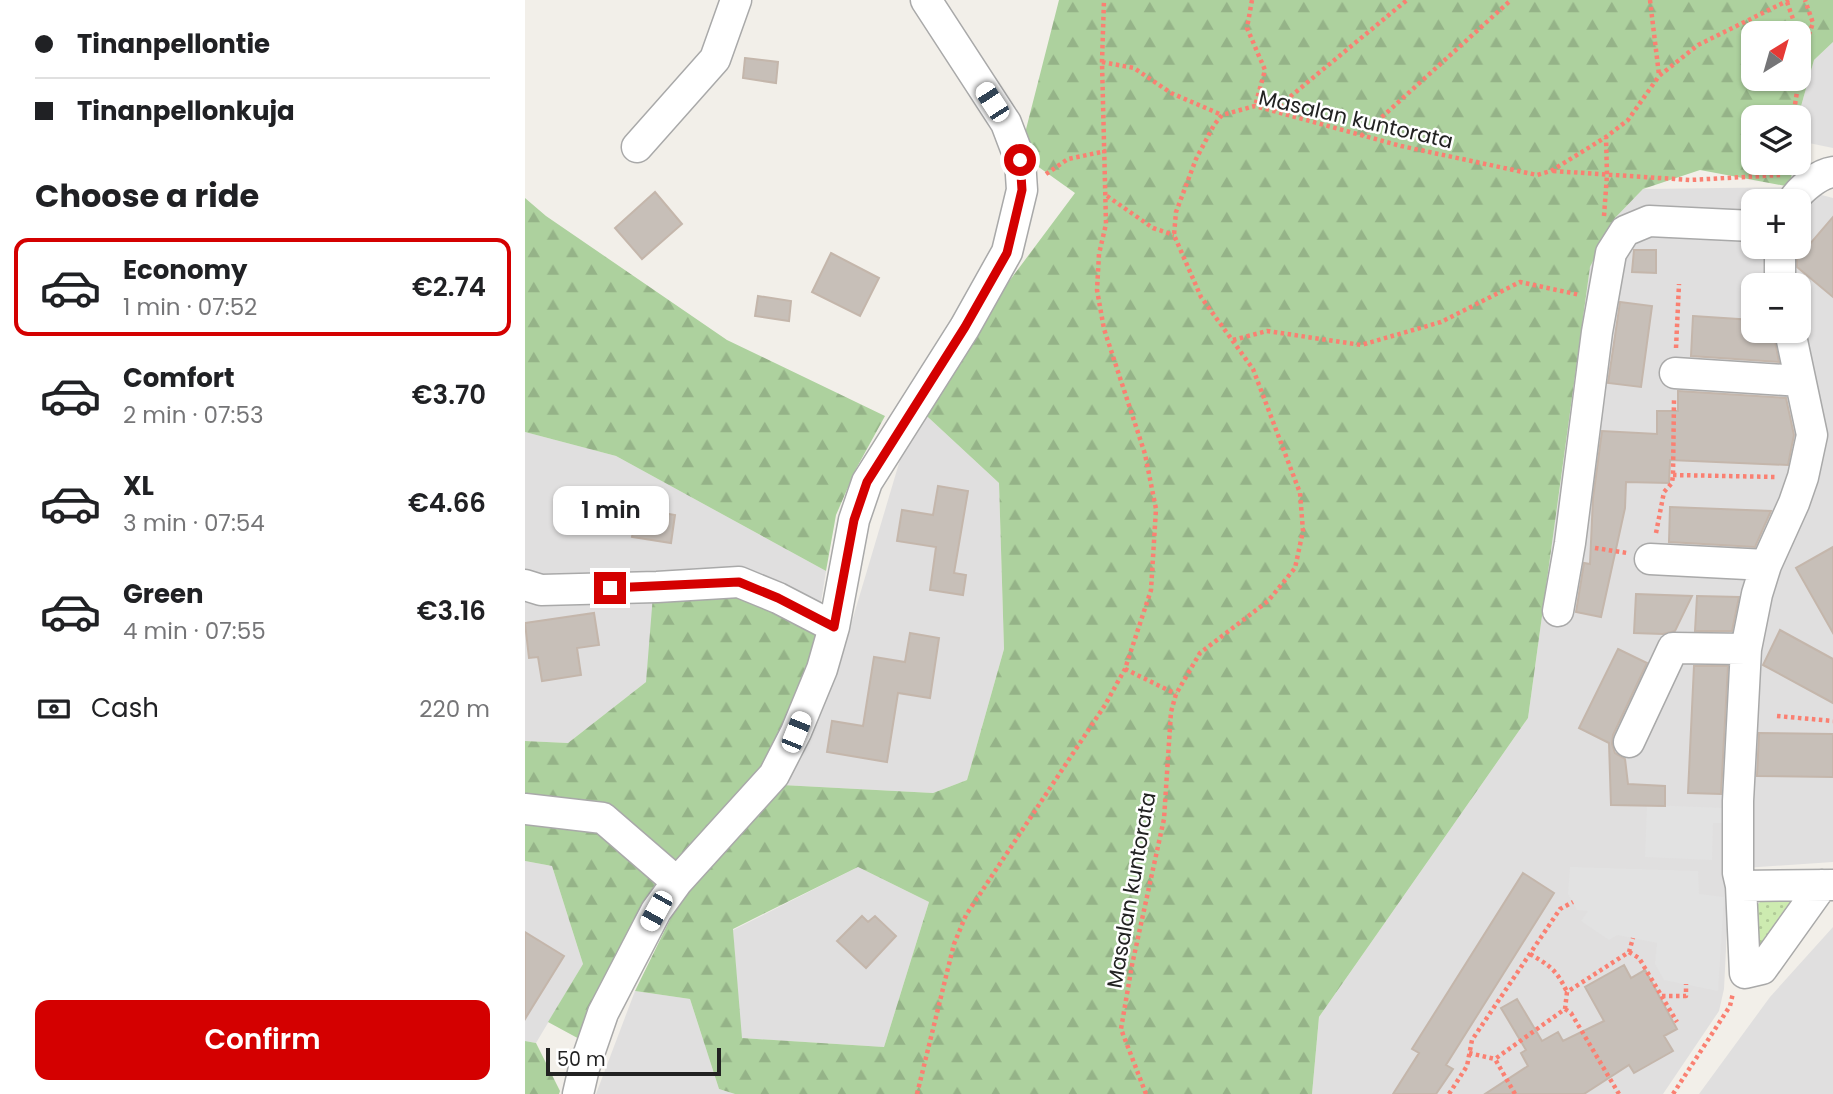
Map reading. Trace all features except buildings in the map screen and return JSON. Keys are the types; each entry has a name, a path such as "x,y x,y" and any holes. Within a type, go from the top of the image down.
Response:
{"street":[{"path":"638,147 715,59 736,0"},
{"path":"578,1094 603,1013 651,920 677,882 774,775 796,732 822,669 834,627 854,520 867,482 965,327 1007,253 1022,190 1020,160 1006,123 936,5"},
{"path":"1789,188 1796,195 1830,177"},
{"path":"1558,611 1611,253 1625,231 1650,221 1741,225"},
{"path":"1792,343 1812,435 1803,477 1766,565 1757,594 1746,649 1738,801 1738,873 1745,973 1762,969 1828,885"},
{"path":"1675,373 1800,381"},
{"path":"1650,559 1766,565"},
{"path":"525,585 541,590 739,582 778,598 834,627"},
{"path":"1629,742 1673,649 1746,649"},
{"path":"525,809 603,818 677,882"},
{"path":"1741,886 1828,885"}],"path":[{"path":"917,1094 954,944 966,915 1105,705 1125,668 1151,590 1156,509 1145,454 1104,329 1097,290 1106,196 1102,62 1104,0"},
{"path":"1252,0 1247,28 1265,70 1255,106"},
{"path":"1273,111 1407,0"},
{"path":"1361,136 1511,0"},
{"path":"1650,0 1659,76"},
{"path":"1805,0 1813,23 1811,29"},
{"path":"1551,171 1628,120 1659,76 1698,45 1788,1 1795,21"},
{"path":"1102,62 1134,68 1171,93 1222,115 1196,159 1176,212 1174,235 1153,228 1106,196"},
{"name":"Masalan kuntorata","path":"1222,115 1255,106 1361,136 1537,175 1551,171 1789,188"},
{"path":"1606,137 1607,175 1603,228 1611,253"},
{"path":"1022,190 1068,159 1106,151"},
{"name":"Masalan kuntorata","path":"1146,1094 1121,1029 1164,819 1171,712 1176,694 1201,653 1268,601 1295,568 1303,531 1300,493 1253,369 1201,297 1174,235"},
{"path":"1233,340 1268,331 1361,345 1441,322 1520,282 1602,300"},
{"path":"1570,543 1650,559 1664,492 1672,483 1673,475 1679,284"},
{"path":"1673,475 1803,477"},
{"path":"1125,668 1176,694"},
{"path":"1777,716 1833,722"},
{"path":"1449,1094 1467,1066 1472,1040 1560,909 1573,902"},
{"path":"1567,992 1629,952 1633,938"},
{"path":"1629,952 1640,958 1677,1021"},
{"path":"1495,1059 1565,1009 1567,992 1559,974 1531,954"},
{"path":"1662,996 1686,996 1686,984"},
{"path":"1673,1094 1730,1006 1733,992"},
{"path":"1565,1009 1571,1013 1619,1094"},
{"path":"1469,1053 1495,1059 1515,1094"}],"shaded area":[{"path":"1833,42 1833,148 1811,143 1811,105 1801,105 1805,91 1811,91 1814,60"},
{"path":"1791,187 1799,189 1741,189 1741,259 1811,259 1811,192 1833,198 1833,862 1730,869 1724,989 1719,1011 1663,1094 1312,1094 1319,1017 1528,718 1590,267 1615,218 1643,189"},
{"path":"916,406 999,483 1004,649 967,780 933,793 782,785 844,648"},
{"path":"525,432 616,456 826,571 816,633 646,682 568,743 525,741"},
{"path":"1647,805 1725,808 1724,823 1713,823 1712,860 1645,857"},
{"path":"525,861 552,866 583,964 536,1043 525,1041"},
{"path":"858,867 929,902 884,1047 741,1038 733,930"},
{"path":"1570,867 1698,871 1699,894 1724,897 1718,991 1664,980 1655,964 1657,943 1617,935 1609,940 1581,921 1588,911 1577,910 1568,894"},
{"path":"1833,927 1833,1094 1699,1094 1770,997"},
{"path":"635,991 690,999 719,1089 735,1094 596,1094"}],"green space":[{"path":"1059,0 1833,0 1833,42 1814,60 1811,71 1811,21 1741,21 1741,91 1805,91 1801,105 1741,105 1741,175 1792,175 1791,187 1700,170 1643,189 1615,218 1590,267 1528,718 1319,1017 1312,1094 735,1094 719,1089 690,999 635,991 683,893 782,785 933,793 967,780 1004,649 999,483 916,406 1075,193 1033,163 1023,141","holes":["858,867 929,902 884,1047 742,1038 733,929"]},
{"path":"525,198 546,216 727,340 885,416 856,469 836,515 826,571 616,456 525,432"},
{"path":"735,594 816,633 804,683 762,767 648,902 610,966 583,1041 548,1022 583,964 552,866 525,861 525,741 568,743 646,682 653,595"},
{"path":"1768,894 1797,896 1762,946 1756,944 1755,907"},
{"path":"525,1041 536,1043 560,1091 559,1094 525,1094"}],"route":[{"path":"610,588 739,582 778,598 834,627 854,520 867,482 965,327 1007,253 1022,190 1020,160"}]}
